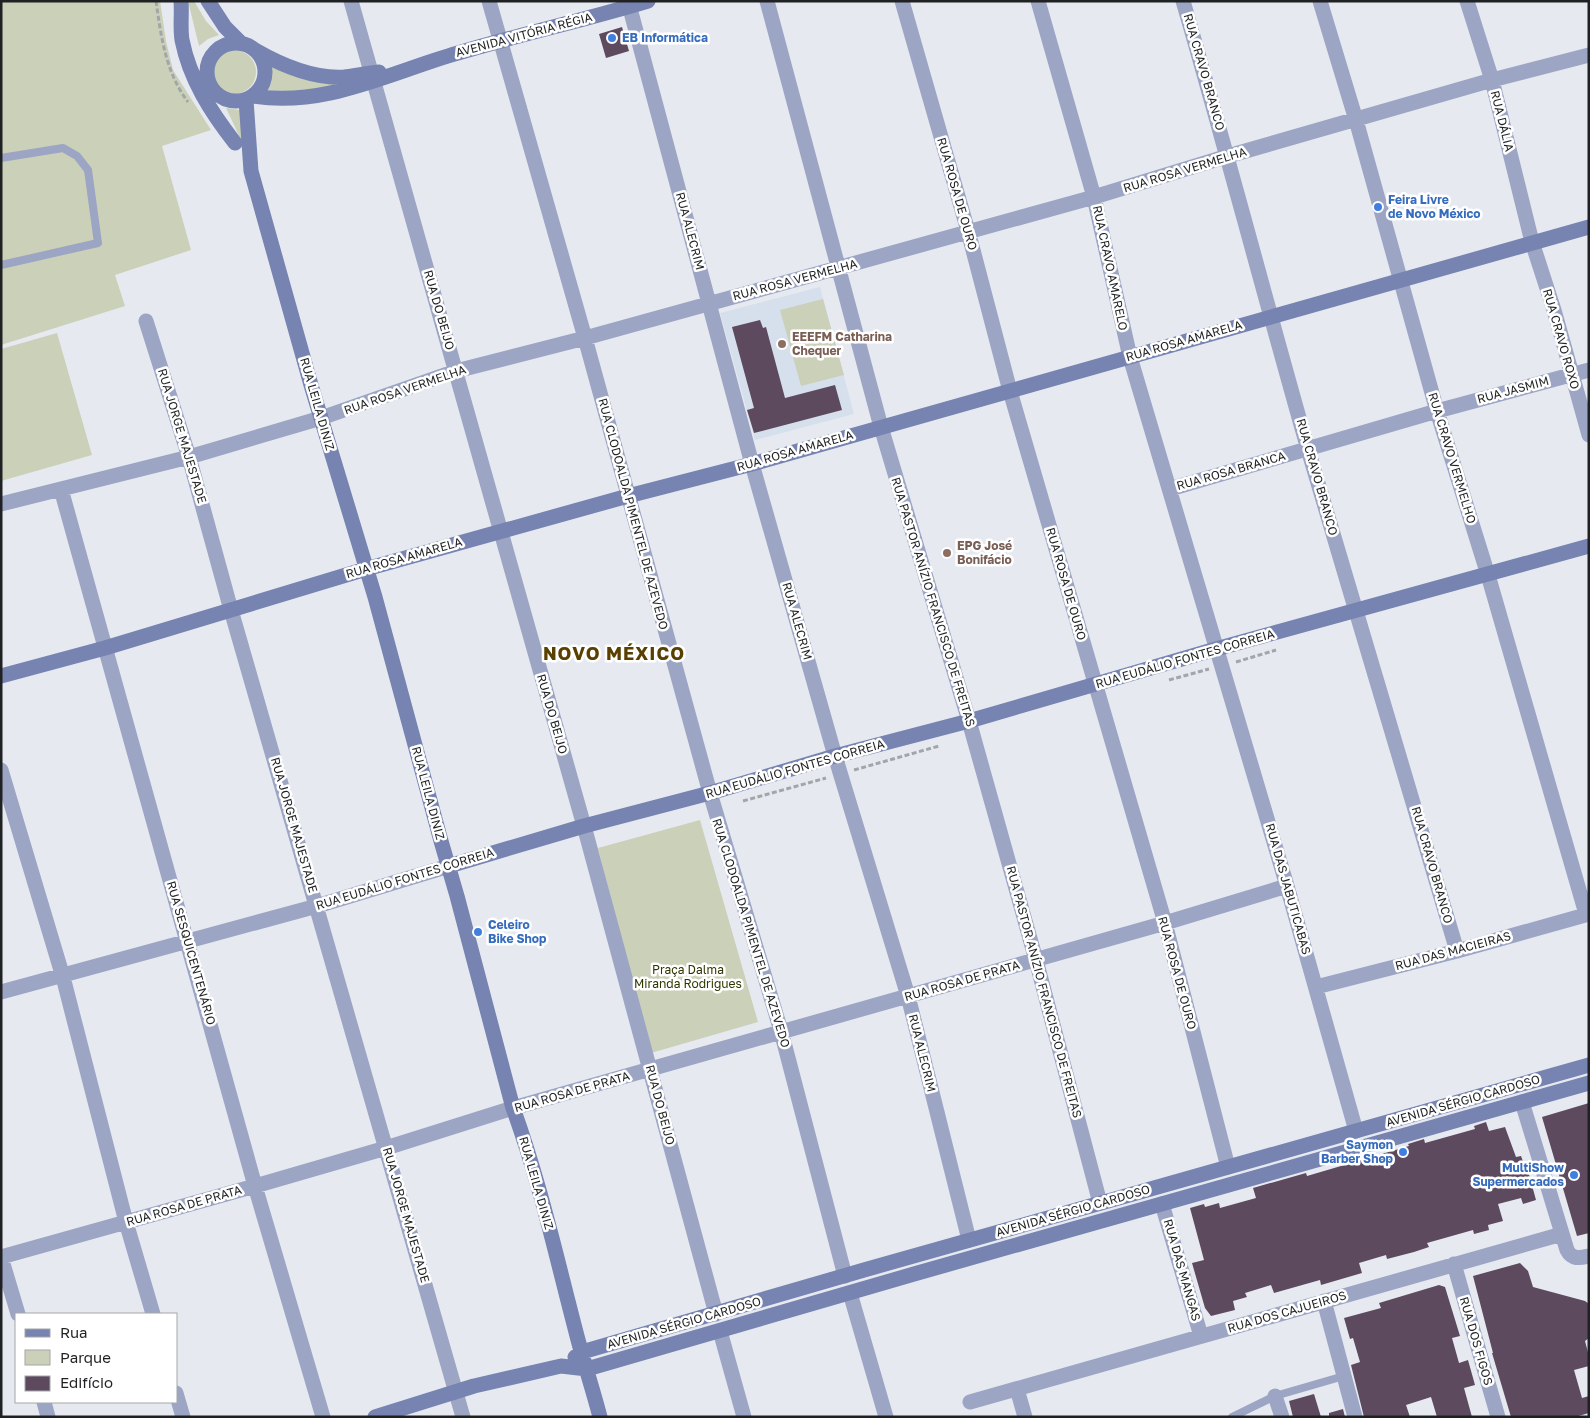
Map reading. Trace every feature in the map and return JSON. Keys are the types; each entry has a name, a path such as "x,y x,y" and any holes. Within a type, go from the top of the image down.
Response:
{"street":[{"name":"RUA LEILA DINIZ","path":"183,1 192,43 235,143 251,171 366,569 440,841 449,866 513,1108 523,1135 600,1417"},
{"path":"183,1 182,39 192,76 212,114 235,143"},
{"path":"208,1 225,27 259,54 263,62 264,81 259,90 249,98 229,101 222,98 208,79 209,59 217,49 228,44 246,45"},
{"name":"RUA DO BEIJO","path":"351,1 584,826 716,1314"},
{"name":"RUA CLODOALDA PIMENTEL DE AZEVEDO","path":"489,1 710,794 782,1031 845,1276"},
{"name":"AVENIDA VITÓRIA RÉGIA","path":"249,98 287,99 314,97 373,77 401,71 629,4 648,1"},
{"name":"RUA PASTOR ANÍZIO FRANCISCO DE FREITAS","path":"766,1 881,427 969,721 1036,960 1100,1203"},
{"name":"RUA ROSA DE OURO","path":"902,1 968,231 1010,391 1165,923 1228,1167"},
{"name":"RUA CRAVO AMARELO","path":"1038,1 1094,197 1130,357 1216,649"},
{"name":"RUA CRAVO BRANCO","path":"1183,1 1228,156 1270,316 1308,449 1457,951"},
{"name":"RUA CRAVO VERMELHO","path":"1320,1 1356,120 1437,411 1488,575 1587,914"},
{"name":"RUA DÁLIA","path":"1467,1 1492,80 1532,242"},
{"name":"RUA ALECRIM","path":"629,4 752,464 835,756 908,996 969,1240"},
{"name":"AVENIDA VITÓRIA RÉGIA","path":"246,45 296,69 318,76 373,77"},
{"name":"RUA ROSA VERMELHA","path":"1,504 189,457 321,418 456,371 584,338 1094,197 1228,156 1492,80 1589,55"},
{"name":"RUA LEILA DINIZ","path":"249,98 251,171"},
{"name":"RUA ROSA AMARELA","path":"1,676 105,648 366,569 628,496 752,464 1589,227"},
{"name":"RUA CRAVO ROXO","path":"1532,242 1554,310 1589,435"},
{"name":"RUA JORGE MAJESTADE","path":"146,321 189,457 463,1417"},
{"name":"RUA JASMIM","path":"1437,411 1589,370"},
{"name":"RUA ROSA BRANCA","path":"1170,489 1437,411"},
{"name":"RUA SESQUICENTENÁRIO","path":"61,489 255,1186 323,1417"},
{"name":"RUA EUDÁLIO FONTES CORREIA","path":"1,992 62,977 317,906 584,826 710,794 835,756 969,721 1216,649 1589,546"},
{"name":"RUA DAS JABUTICABAS","path":"1216,649 1287,886 1356,1131"},
{"path":"1,770 62,977 126,1222 153,1313"},
{"name":"RUA ROSA DE PRATA","path":"1,1257 255,1186 386,1148 513,1108 1165,923 1287,886"},
{"name":"RUA DAS MACIEIRAS","path":"1316,987 1457,951 1587,914"},
{"name":"AVENIDA SÉRGIO CARDOSO","path":"561,1366 582,1352 969,1240 1589,1065"},
{"name":"AVENIDA SÉRGIO CARDOSO","path":"375,1417 456,1391 561,1366 587,1369 914,1274 1589,1083"},
{"path":"1517,1085 1569,1254 1577,1258 1589,1256"},
{"path":"1460,1101 1465,1118"},
{"path":"1356,1131 1361,1148"},
{"path":"1291,1149 1296,1166"},
{"path":"1228,1167 1232,1184"},
{"path":"1157,1187 1162,1204"},
{"path":"1100,1203 1105,1220"},
{"name":"RUA DAS MANGAS","path":"1162,1204 1201,1336"},
{"name":"RUA DOS CAJUEIROS","path":"970,1402 1562,1234"},
{"path":"969,1240 974,1257"},
{"path":"1,1257 18,1313"},
{"path":"910,1257 914,1274"},
{"name":"RUA DOS FIGOS","path":"1454,1264 1498,1417"},
{"path":"845,1276 886,1417"},
{"path":"1324,1301 1355,1417"},
{"path":"716,1314 744,1417"},
{"path":"1017,1389 1025,1417"},
{"path":"1276,1396 1282,1417"},
{"path":"178,1400 183,1417"},
{"path":"44,1403 48,1417"}],"lane":[{"path":"1,158 63,148 77,156 88,170 98,244 1,265"},
{"path":"1232,1417 1276,1396 1344,1376"}],"shaded area":[{"name":"EEEFM Catharina Chequer","path":"820,287 854,414 755,440 720,313"}],"green space":[{"path":"1,1 160,1 166,41 173,70 211,130 162,146 191,250 115,275 125,306 1,345"},
{"path":"188,1 194,1 206,21 219,35 208,39 199,46"},
{"path":"234,50 250,56 256,72 250,88 234,94 218,88 212,72 218,56"},
{"path":"269,65 340,82 311,90 264,90 270,74"},
{"path":"226,108 246,111 244,146"},
{"path":"823,299 844,375 801,386 780,310"},
{"path":"57,333 92,455 1,481 1,349"},
{"name":"Praça Dalma Miranda Rodrigues","path":"700,820 758,1022 651,1053 598,848"}],"building":[{"path":"622,27 629,51 606,58 599,34"},
{"path":"760,320 763,328 766,327 785,398 835,385 842,410 754,433 747,410 754,408 732,327"},
{"name":"MultiShow Supermercados","path":"1589,1103 1589,1233 1577,1236 1542,1117"},
{"path":"1486,1122 1489,1131 1505,1127 1516,1157 1521,1156 1525,1167 1527,1167 1536,1200 1523,1204 1521,1198 1498,1204 1503,1221 1488,1225 1489,1230 1474,1234 1473,1230 1427,1243 1429,1247 1414,1252 1387,1259 1386,1255 1359,1263 1362,1273 1321,1285 1320,1280 1274,1293 1271,1285 1245,1293 1247,1297 1233,1301 1235,1310 1211,1316 1205,1308 1192,1263 1204,1260 1190,1208 1204,1204 1205,1207 1219,1203 1220,1208 1256,1198 1253,1188 1306,1173 1307,1176 1409,1146 1408,1144 1424,1139 1425,1143 1475,1129 1474,1126"},
{"path":"1520,1263 1528,1271 1533,1287 1585,1301 1589,1304 1589,1338 1585,1341 1589,1356 1589,1366 1574,1370 1582,1398 1589,1396 1589,1413 1575,1417 1511,1417 1492,1353 1473,1276"},
{"path":"1439,1285 1445,1287 1460,1336 1452,1338 1459,1363 1468,1360 1475,1385 1464,1388 1472,1417 1437,1417 1431,1397 1406,1405 1410,1417 1364,1417 1351,1365 1360,1362 1353,1338 1350,1339 1344,1318 1381,1308 1379,1303"},
{"path":"1314,1394 1321,1417 1293,1417 1289,1401"},
{"path":"1343,1409 1345,1417 1329,1417 1329,1413"}],"place":[{"name":"EB Informática","path":"612,38"},
{"name":"Feira Livre de Novo México","path":"1378,207"},
{"name":"EEEFM Catharina Chequer","path":"782,344"},
{"name":"EPG José Bonifácio","path":"947,553"},
{"name":"Celeiro Bike Shop","path":"478,932"},
{"name":"Saymon Barber Shop","path":"1403,1152"},
{"name":"MultiShow Supermercados","path":"1574,1175"}],"district":[{"name":"NOVO MÉXICO","path":"614,654"}]}
